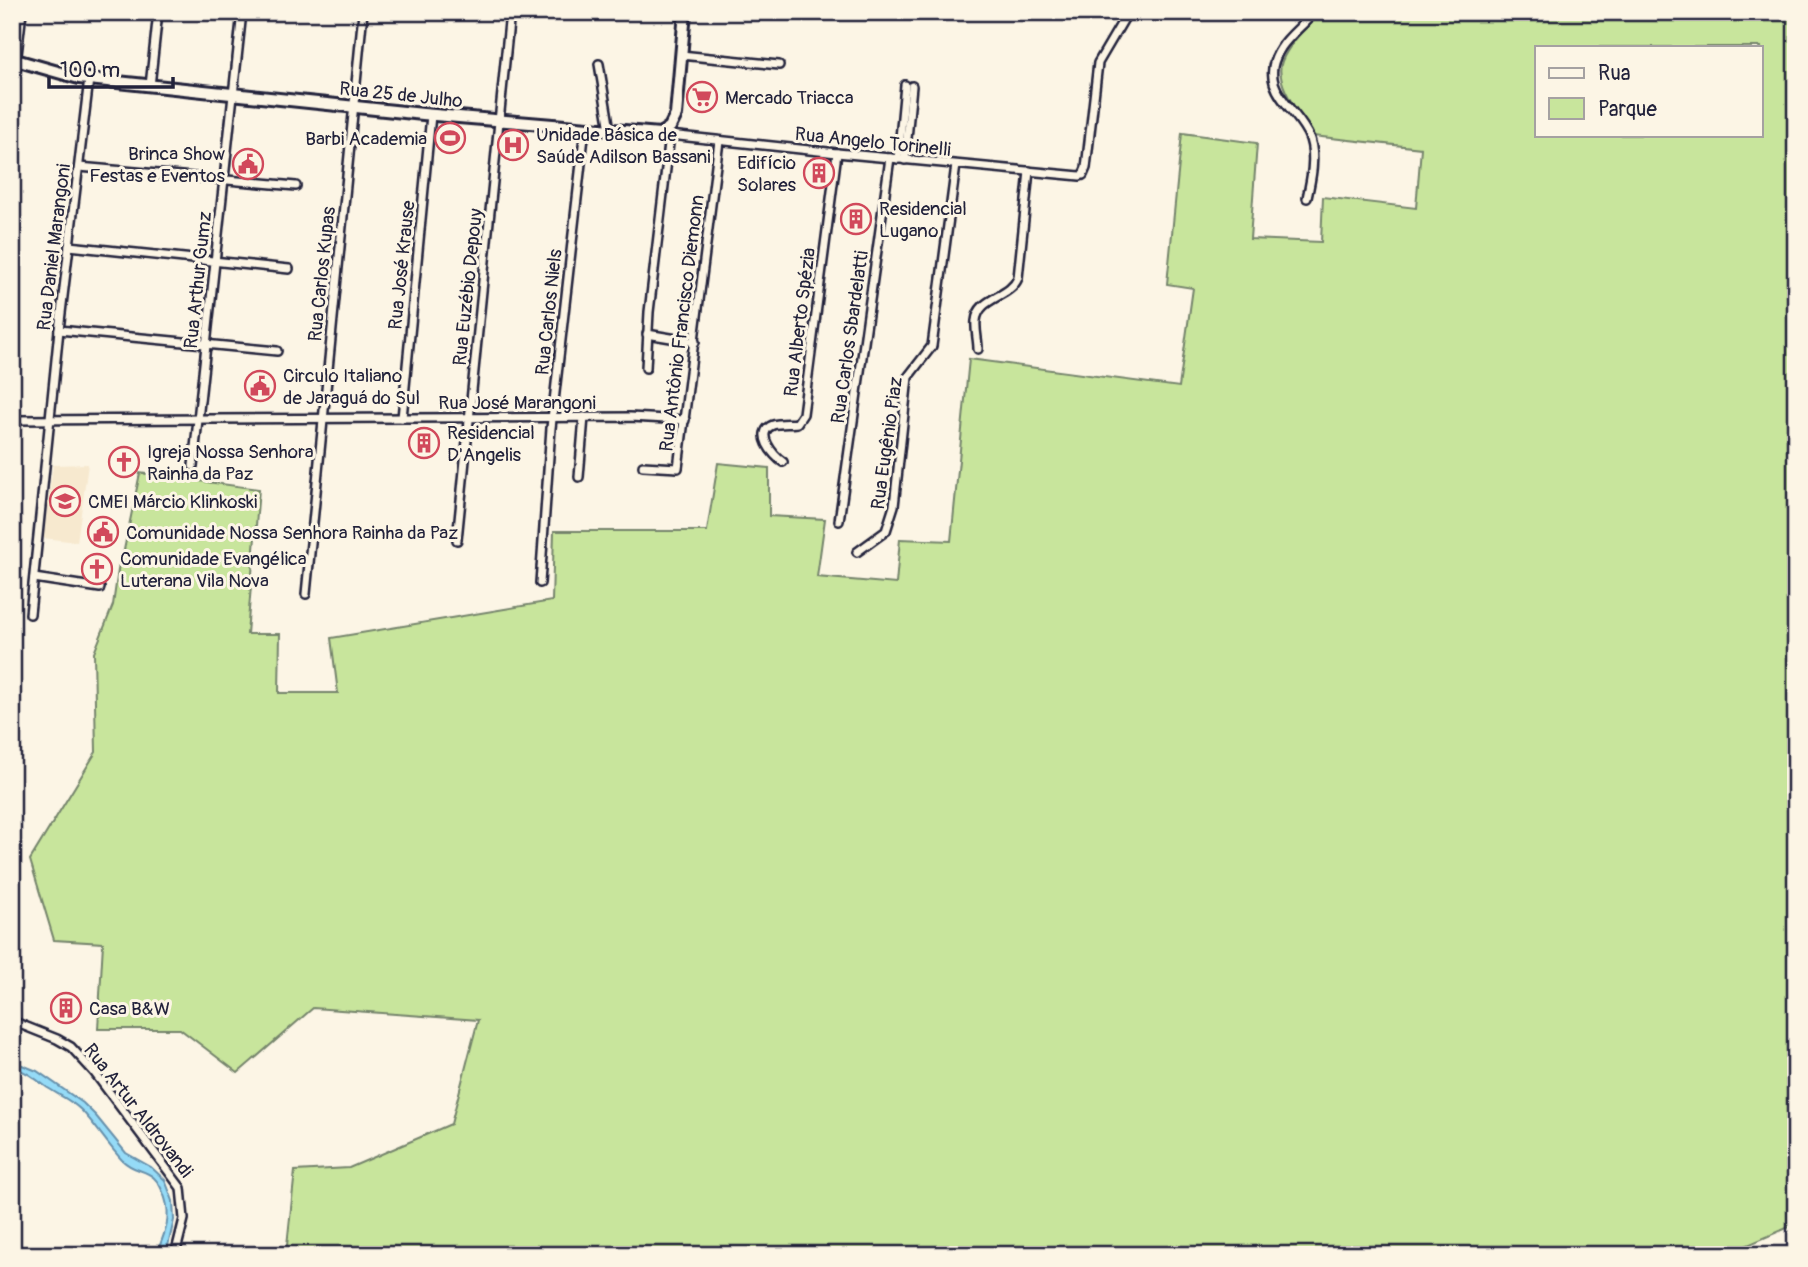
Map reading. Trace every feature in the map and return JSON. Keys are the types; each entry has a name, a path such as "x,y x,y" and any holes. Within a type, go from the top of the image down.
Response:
{"main road":[{"path":"665,134 676,115 685,12"},
{"name":"Rua 25 de Julho","path":"14,60 55,73 150,86 431,115 665,134"}],"street":[{"path":"12,97 14,60 22,12"},
{"path":"150,86 158,12"},
{"name":"Rua Arthur Gumz","path":"193,466 242,12"},
{"name":"Rua Carlos Kupas","path":"306,594 363,12"},
{"name":"Rua Euzébio Depouy","path":"457,540 510,12"},
{"name":"Rua Angelo Torinelli","path":"665,134 956,165 1083,175 1098,63 1128,12"},
{"path":"1307,198 1311,142 1301,122 1279,95 1273,75 1281,47 1314,12"},
{"path":"681,55 779,65"},
{"path":"599,64 610,130"},
{"name":"Rua Daniel Marangoni","path":"30,614 59,330 89,79"},
{"name":"Rua Carlos Sbardelatti","path":"839,521 909,86"},
{"name":"Rua José Krause","path":"402,418 431,115"},
{"name":"Rua Carlos Niels","path":"540,583 552,418 585,128"},
{"path":"646,368 665,134"},
{"name":"Rua Antônio Francisco Diemonn","path":"643,466 678,468 719,141"},
{"name":"Rua Alberto Spézia","path":"783,462 769,450 766,434 773,426 797,423 803,414 837,153"},
{"name":"Rua Eugênio Piaz","path":"858,552 886,531 894,506 908,377 933,342 956,165"},
{"path":"79,167 296,186"},
{"path":"978,349 978,313 984,305 1011,290 1018,278 1029,171"},
{"path":"69,246 289,269"},
{"path":"59,330 277,351"},
{"path":"647,334 695,342"},
{"name":"Rua José Marangoni","path":"12,420 199,417 584,417 685,420"},
{"path":"579,477 584,417"},
{"path":"34,578 100,587"},
{"name":"Rua Artur Aldrovandi","path":"12,1021 71,1047 181,1188 184,1219 175,1255"}],"shaded area":[{"name":"CMEI Márcio Klinkoski","path":"88,464 77,542 43,538 53,465"}],"green space":[{"path":"1319,12 1796,12 1796,1224 1725,1255 286,1255 295,1171 349,1168 451,1124 478,1020 313,1008 238,1073 180,1029 98,1029 103,943 54,940 30,860 96,752 94,653 113,605 119,563 140,473 259,489 247,634 280,634 279,693 338,693 331,638 552,601 554,531 707,531 718,463 769,468 769,516 825,519 817,577 896,584 900,539 951,541 969,359 1179,387 1193,288 1167,284 1182,133 1257,143 1250,239 1321,242 1323,197 1416,208 1421,148 1313,136 1290,100 1280,70 1285,55"}],"water":[{"path":"12,1061 37,1071 83,1103 126,1153 151,1167 165,1180 173,1201 174,1220 163,1255 156,1255 168,1213 161,1187 156,1180 122,1160 77,1106 30,1075 12,1067"}],"place":[{"name":"Mercado Triacca","path":"702,97"},
{"name":"Barbi Academia","path":"450,138"},
{"name":"Unidade Básica de Saúde Adilson Bassani","path":"513,145"},
{"name":"Brinca Show Festas e Eventos","path":"248,164"},
{"name":"Edifício Solares","path":"819,173"},
{"name":"Residencial Lugano","path":"856,219"},
{"name":"Circulo Italiano de Jaraguá do Sul","path":"260,386"},
{"name":"Residencial D'Angelis","path":"424,443"},
{"name":"Igreja Nossa Senhora Rainha da Paz","path":"124,462"},
{"name":"CMEI Márcio Klinkoski","path":"65,501"},
{"name":"Comunidade Nossa Senhora Rainha da Paz","path":"103,532"},
{"name":"Comunidade Evangélica Luterana Vila Nova","path":"97,569"},
{"name":"Casa B&W","path":"66,1008"}]}
